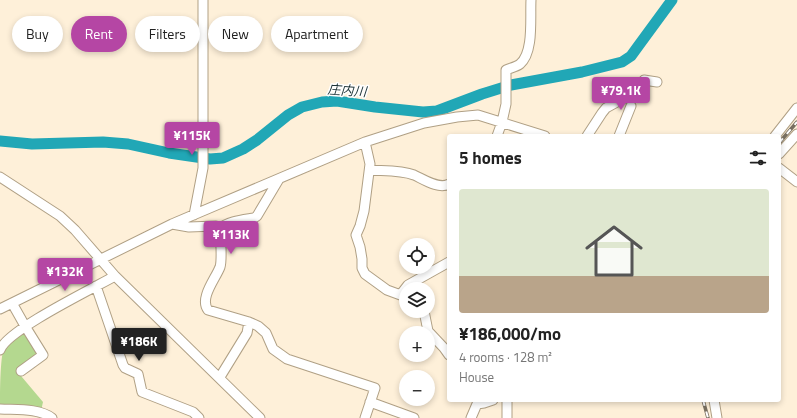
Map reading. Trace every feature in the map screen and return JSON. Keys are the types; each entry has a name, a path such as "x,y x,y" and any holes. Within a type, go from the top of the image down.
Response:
{"street":[{"path":"194,215 203,168 203,0"},
{"path":"498,134 506,104 506,70 522,63 529,48 531,0"},
{"path":"588,134 606,108 635,92 644,80 657,82"},
{"path":"620,134 631,106"},
{"path":"777,134 797,108"},
{"path":"0,309 172,224 365,142 424,123 478,115 539,134"},
{"path":"781,152 797,134"},
{"path":"365,142 370,170 364,211 356,235 360,247 362,268 365,274 387,290 399,294"},
{"path":"370,170 411,174 439,186 444,187 447,185"},
{"path":"781,170 797,182"},
{"path":"0,177 60,216 75,230 115,276 220,377 260,418"},
{"path":"219,229 231,222 254,218 257,216 279,179"},
{"path":"172,224 189,228 216,226 219,229"},
{"path":"219,229 221,266 209,288 205,307 208,310 258,326 266,333 273,349 287,359 375,388 365,418"},
{"path":"412,282 447,263"},
{"path":"0,350 6,340 25,326 115,276"},
{"path":"96,286 123,365 125,368 138,374 142,392 193,412 198,418"},
{"path":"12,302 43,355 21,371"},
{"path":"425,318 428,331 447,352"},
{"path":"220,377 247,333 249,322"},
{"path":"370,402 414,418"},
{"path":"471,418 476,402 487,402"},
{"path":"507,402 507,418"},
{"path":"714,402 717,418"},
{"path":"0,409 27,410 42,413 52,418"}],"green space":[{"path":"25,330 41,354 16,370 43,402 41,411 0,407 1,368 4,348"}],"waterway":[{"name":"庄内川","path":"0,141 32,144 103,142 128,144 169,153 210,159 223,158 243,149 257,140 288,115 302,107 322,102 337,101 423,112 437,111 511,85 582,72 622,62 631,56 672,0"}],"railway":[{"path":"781,141 797,122"},
{"path":"704,402 708,418"}]}
